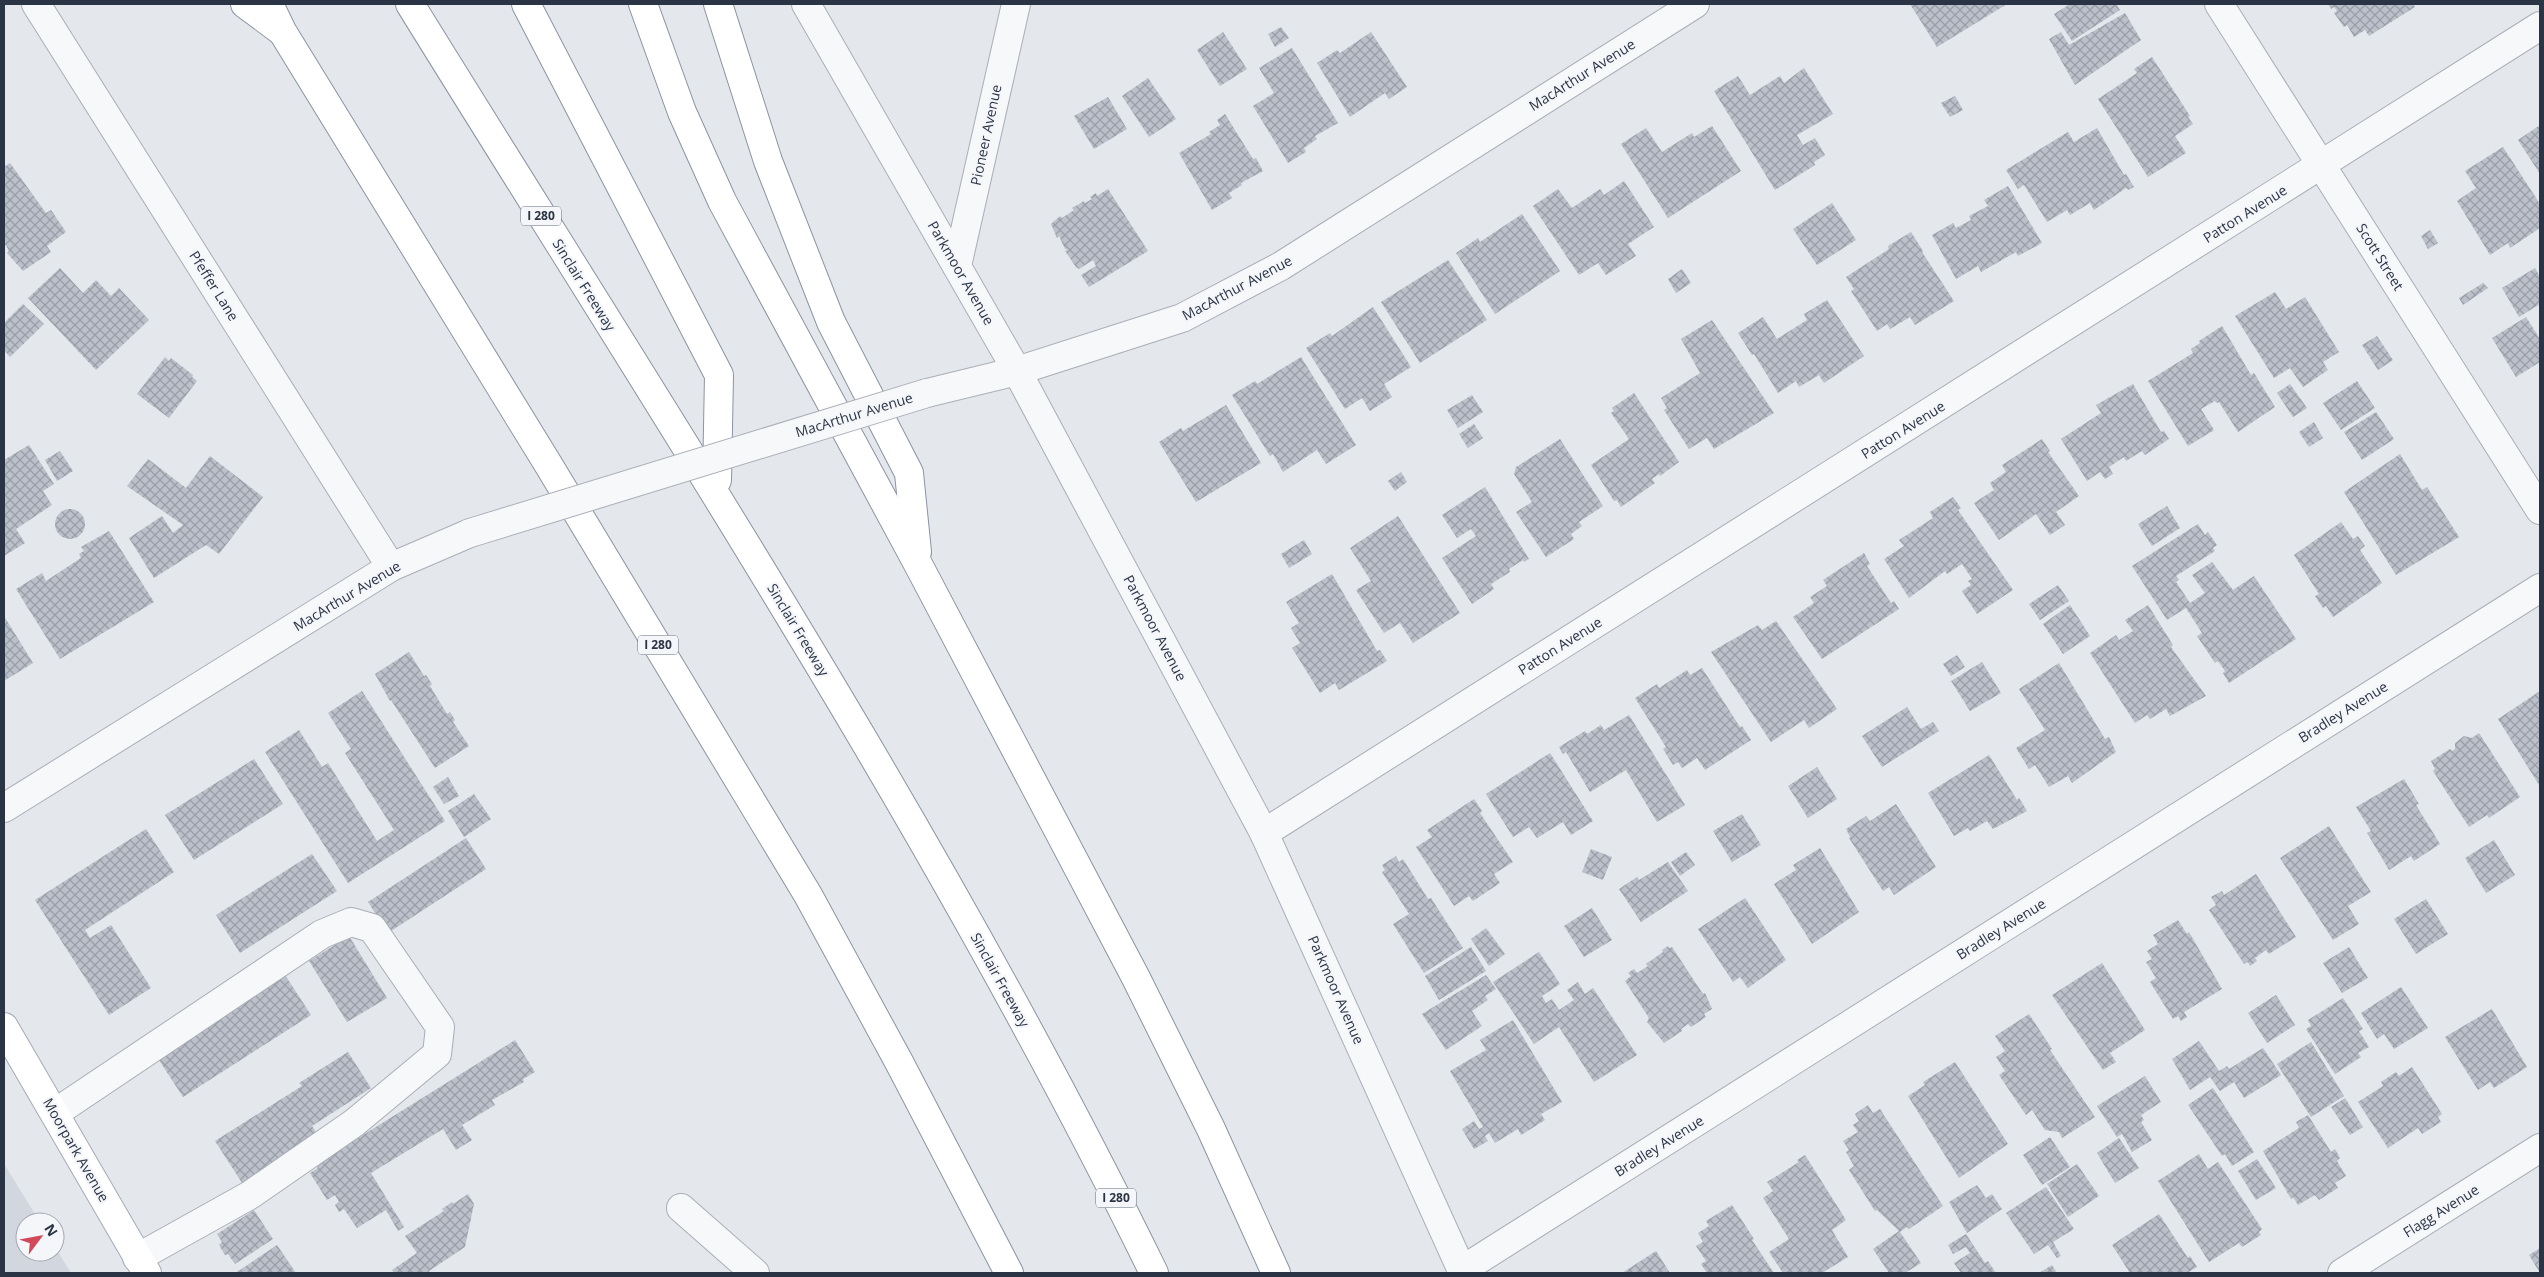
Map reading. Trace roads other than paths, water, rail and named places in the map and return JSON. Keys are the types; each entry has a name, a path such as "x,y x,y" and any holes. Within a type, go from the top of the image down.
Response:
{"main road":[{"path":"245,4 282,31"},
{"name":"I 280","path":"269,4 282,31 558,481 808,895 899,1062 1009,1273"},
{"name":"Sinclair Freeway","path":"410,4 717,497 888,778 1015,1007 1154,1273"},
{"path":"526,4 719,374 717,497"},
{"path":"642,4 682,112 722,201 919,566 1136,978 1211,1129 1276,1273"},
{"path":"718,4 768,161 831,322 909,473 919,566"},
{"name":"Moorpark Avenue","path":"4,1027 142,1265"}],"street":[{"name":"Pfeffer Lane","path":"36,4 391,567"},
{"name":"Parkmoor Avenue","path":"806,4 1018,371 1264,833 1463,1272"},
{"name":"Pioneer Avenue","path":"957,266 1016,4"},
{"name":"MacArthur Avenue","path":"4,808 391,567 470,533 927,393 1018,371 1182,318 1281,266 1695,4"},
{"name":"Scott Street","path":"2219,4 2540,510"},
{"name":"Patton Avenue","path":"1264,833 2540,26"},
{"name":"Bradley Avenue","path":"1463,1272 2540,588"},
{"path":"55,1113 322,934 351,922 372,928 440,1027 437,1054 354,1123 250,1195 142,1265"},
{"name":"Flagg Avenue","path":"2342,1273 2540,1148"},
{"path":"682,1208 755,1273"}]}
